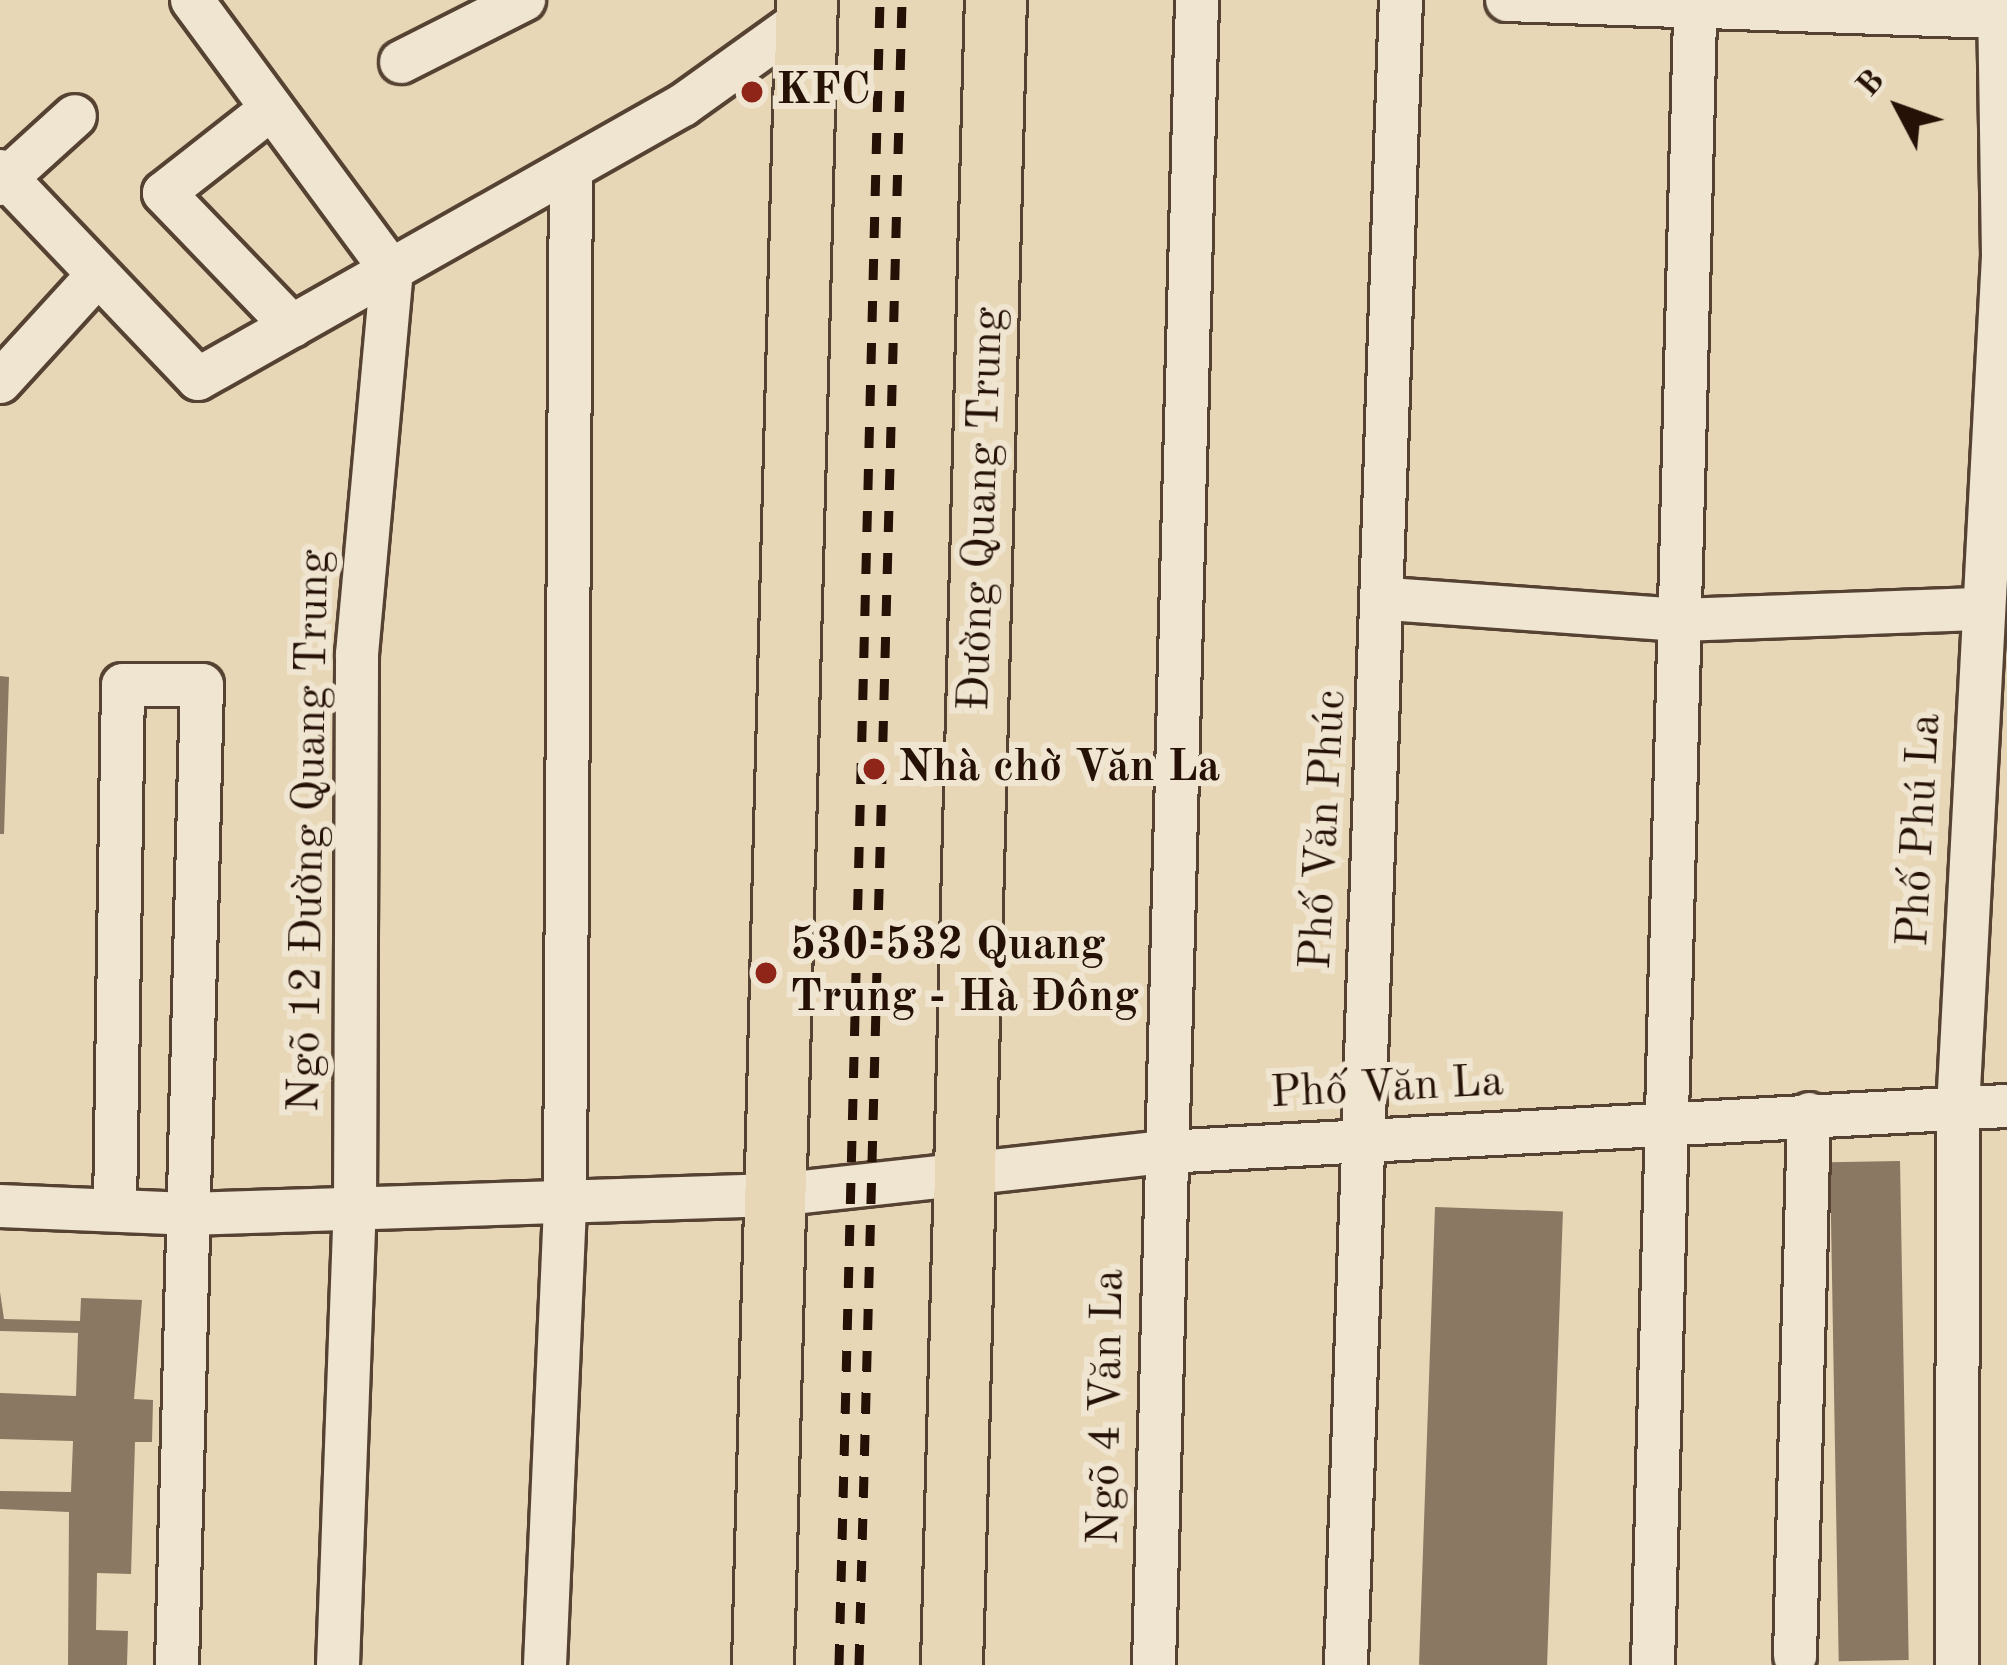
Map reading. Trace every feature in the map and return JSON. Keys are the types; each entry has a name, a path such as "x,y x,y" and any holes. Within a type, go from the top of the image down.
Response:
{"highway":[{"name":"Đường Quang Trung","path":"952,1665 996,0"},
{"path":"763,1665 806,9"}],"street":[{"path":"192,0 392,271"},
{"name":"Ngõ 4 Văn La","path":"1154,1665 1197,0"},
{"name":"Phố Văn Phúc","path":"1346,1665 1359,1141 1388,598 1401,0"},
{"path":"1507,0 1695,14 1999,8"},
{"path":"401,62 508,3"},
{"name":"Phố Phú La","path":"1958,1665 1958,1109 1984,609 2000,434 2005,256 1999,8"},
{"path":"75,116 2,178 198,379 571,170 806,9"},
{"path":"1654,1665 1661,1125 1695,14"},
{"path":"271,109 164,193 292,326"},
{"path":"545,1665 566,1198 571,170"},
{"name":"Ngõ 12 Đường Quang Trung","path":"338,1665 356,1211 357,654 392,271"},
{"path":"0,382 97,277"},
{"path":"1388,598 1680,620 1984,609"},
{"path":"115,1210 123,685 202,685 177,1665"},
{"name":"Phố Văn La","path":"0,1206 188,1214 356,1211 566,1198 775,1195 965,1181 1165,1152 2007,1106"},
{"path":"1795,1656 1809,1114"}],"building":[{"path":"0,676 9,677 4,834 0,834"},
{"path":"1900,1161 1909,1660 1839,1661 1830,1162"},
{"path":"1435,1207 1563,1211 1547,1665 1419,1665"},
{"path":"0,1292 4,1319 80,1321 81,1298 142,1300 134,1399 153,1400 152,1442 135,1442 131,1574 97,1573 96,1630 128,1631 127,1665 68,1665 69,1512 0,1509 0,1491 71,1492 73,1441 0,1439 0,1393 76,1396 78,1333 0,1331"}],"railway":[{"path":"839,1665 880,0"},
{"path":"859,1665 902,0"}],"place":[{"name":"KFC","path":"752,92"},
{"name":"Nhà chờ Văn La","path":"874,769"},
{"name":"530-532 Quang Trung - Hà Đông","path":"766,973"}]}
